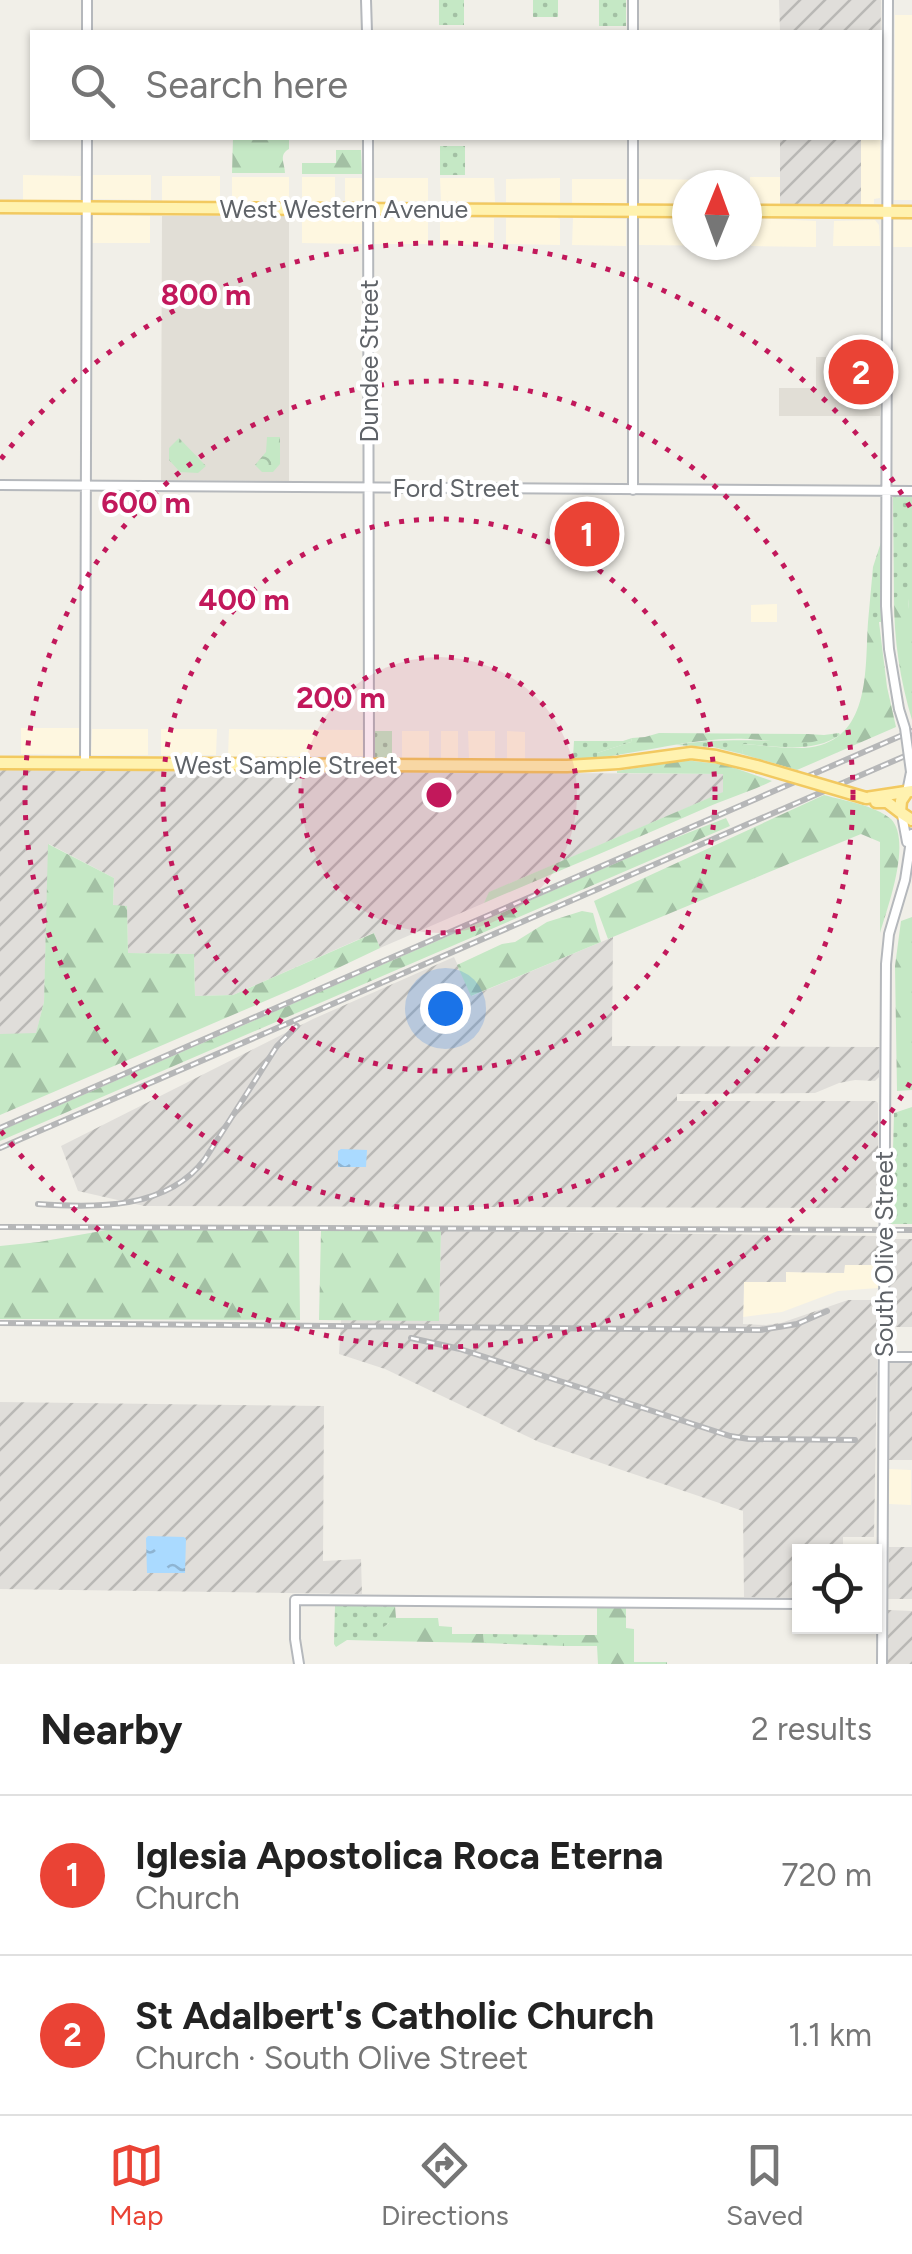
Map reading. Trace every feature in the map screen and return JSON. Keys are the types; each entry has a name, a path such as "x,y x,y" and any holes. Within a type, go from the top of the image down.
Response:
{"main road":[{"name":"West Western Avenue","path":"0,207 672,211"},
{"path":"762,211 912,212"},
{"name":"West Sample Street","path":"0,762 590,766 691,753 726,758 887,802 905,816"},
{"path":"905,816 902,801 909,792"},
{"name":"West Sample Street","path":"866,798 909,792"}],"street":[{"path":"87,0 87,30"},
{"path":"366,0 366,30"},
{"path":"633,0 633,30"},
{"path":"888,0 886,626 912,772 909,792"},
{"path":"85,763 87,140"},
{"name":"Dundee Street","path":"368,140 369,765"},
{"path":"632,140 633,490"},
{"name":"Ford Street","path":"0,485 912,491"},
{"name":"South Olive Street","path":"879,1544 886,958 908,868 905,816"},
{"name":"South Olive Street","path":"909,846 912,834"},
{"path":"884,1357 912,1358"},
{"path":"299,1664 295,1600 792,1604"},
{"name":"South Olive Street","path":"880,1634 882,1664"}],"shaded area":[{"path":"779,0 881,0 881,30 780,30"},
{"path":"895,15 912,15 912,200 894,200"},
{"path":"780,140 861,140 861,206 780,205"},
{"path":"861,140 880,140 880,198 874,199 874,204 861,204"},
{"path":"23,175 81,176 81,201 23,201"},
{"path":"92,175 151,175 151,200 92,199"},
{"path":"162,176 220,176 220,202 162,201"},
{"path":"232,177 289,177 289,202 232,202"},
{"path":"302,177 335,177 335,202 302,202"},
{"path":"762,177 780,177 780,205 762,205"},
{"path":"345,178 362,178 362,202 345,202"},
{"path":"375,178 428,178 428,201 375,201"},
{"path":"440,178 494,178 495,202 441,201"},
{"path":"560,178 560,203 506,202 506,179"},
{"path":"572,179 626,179 626,204 572,204"},
{"path":"638,179 672,179 672,204 638,204"},
{"path":"93,215 150,216 150,243 92,243"},
{"path":"162,216 289,216 289,481 161,480"},
{"path":"302,217 362,217 362,244 302,243"},
{"path":"374,218 428,218 428,244 374,244"},
{"path":"440,218 494,218 494,245 440,244"},
{"path":"506,218 560,219 560,245 506,244"},
{"path":"573,218 626,219 626,246 572,245"},
{"path":"638,218 672,218 672,245 638,245"},
{"path":"762,219 816,221 816,247 762,246"},
{"path":"875,220 880,246 833,246 834,221"},
{"path":"893,220 912,220 912,247 892,247"},
{"path":"816,357 829,357 829,388 856,389 857,383 880,384 880,416 779,416 779,388 816,388"},
{"path":"777,604 777,622 751,622 751,605"},
{"path":"21,728 79,728 79,755 21,754"},
{"path":"92,729 148,729 148,755 91,755"},
{"path":"161,729 217,729 216,755 161,755"},
{"path":"229,729 363,730 363,756 228,756"},
{"path":"402,731 429,731 429,758 402,758"},
{"path":"441,731 458,731 458,758 441,758"},
{"path":"468,731 495,731 495,759 469,758"},
{"path":"507,731 525,732 525,759 507,759"},
{"path":"0,770 724,774 724,792 490,892 484,903 380,948 373,933 233,995 195,996 194,954 128,953 127,906 113,906 114,878 49,844 44,1002 36,1034 0,1034"},
{"path":"613,937 612,1046 880,1047 879,1077 875,1081 839,1083 815,1093 677,1094 677,1101 876,1101 878,1208 144,1206 78,1191 61,1146 313,1019 454,957 472,996"},
{"path":"441,1231 879,1236 878,1265 845,1265 844,1273 786,1272 786,1282 744,1282 743,1324 781,1323 848,1300 878,1303 874,1537 843,1537 843,1544 792,1544 792,1598 744,1597 743,1511 539,1442 385,1369 339,1354 341,1320 439,1320"},
{"path":"889,1239 912,1239 912,1327 890,1327"},
{"path":"844,1265 878,1265 878,1288 838,1291 782,1312 743,1317 744,1282 785,1282 786,1272 844,1273"},
{"path":"890,1363 912,1363 912,1460 889,1460"},
{"path":"0,1402 324,1406 323,1561 361,1559 362,1594 0,1589"},
{"path":"889,1469 911,1470 911,1505 889,1504"},
{"path":"889,1547 912,1547 912,1599 888,1599"},
{"path":"888,1610 912,1611 912,1664 887,1664"}],"green space":[{"path":"439,0 464,0 464,25 439,25"},
{"path":"533,0 558,0 558,17 533,17"},
{"path":"599,0 626,0 626,26 599,26"},
{"path":"233,140 289,140 283,157 285,173 232,173"},
{"path":"440,146 465,146 465,175 440,175"},
{"path":"336,150 361,150 362,174 302,174 302,163 336,163"},
{"path":"267,437 280,437 280,464 273,472 262,472 255,465 266,452"},
{"path":"179,438 206,466 198,473 180,472 169,460 169,448"},
{"path":"895,494 912,494 912,609 908,599 894,599"},
{"path":"883,536 893,710 881,622 868,622 873,567"},
{"path":"894,599 908,599 912,609 912,720 899,660"},
{"path":"868,622 879,622 896,727 797,770 742,754 743,744 793,748 821,745 849,725 862,693"},
{"path":"375,731 392,731 392,758 375,758"},
{"path":"659,733 808,734 824,738 797,743 709,740 597,758 597,753 631,742 632,738"},
{"path":"839,733 829,741 806,747 744,744 742,754 713,747 676,745 804,740"},
{"path":"632,738 631,742 597,753 597,758 573,757 574,741"},
{"path":"685,760 726,765 772,781 484,903 489,892 723,792 723,774 617,773"},
{"path":"824,795 876,810 891,819 897,829 899,858 880,933 880,842 861,834 608,939 594,901"},
{"path":"726,818 730,826 0,1141 0,1131"},
{"path":"48,844 114,878 113,905 127,906 128,953 194,954 195,996 233,995 374,933 380,948 0,1115 0,1034 36,1033 44,1002"},
{"path":"582,911 593,913 601,942 471,996 457,965 515,942 547,922"},
{"path":"912,917 912,1090 897,1091 895,966 901,921"},
{"path":"912,1107 912,1224 891,1224 894,1113"},
{"path":"107,1230 299,1230 300,1320 0,1319 0,1246"},
{"path":"321,1230 441,1231 439,1321 319,1320"},
{"path":"335,1606 389,1606 384,1641 347,1640 336,1647"},
{"path":"389,1606 395,1606 396,1618 438,1618 439,1626 452,1627 452,1634 483,1634 484,1643 384,1641"},
{"path":"597,1608 626,1608 626,1628 634,1629 634,1662 667,1664 598,1664 597,1646 564,1646 564,1635 597,1635"},
{"path":"483,1634 564,1635 564,1646 484,1643"}],"water":[{"path":"341,1149 367,1150 366,1167 338,1167"},
{"path":"148,1536 186,1539 185,1573 147,1573"}],"railway":[{"path":"0,1128 912,731"},
{"path":"0,1148 912,753"},
{"path":"38,1204 129,1202 171,1188 189,1176 205,1159 277,1046 297,1026"},
{"path":"0,1227 912,1230"},
{"path":"0,1323 760,1330 797,1324 827,1311"},
{"path":"411,1338 460,1349 730,1436 855,1440"}],"place":[{"name":"St Adalbert's Catholic Church","path":"861,372"},
{"name":"Iglesia Apostolica Roca Eterna","path":"587,534"}]}
